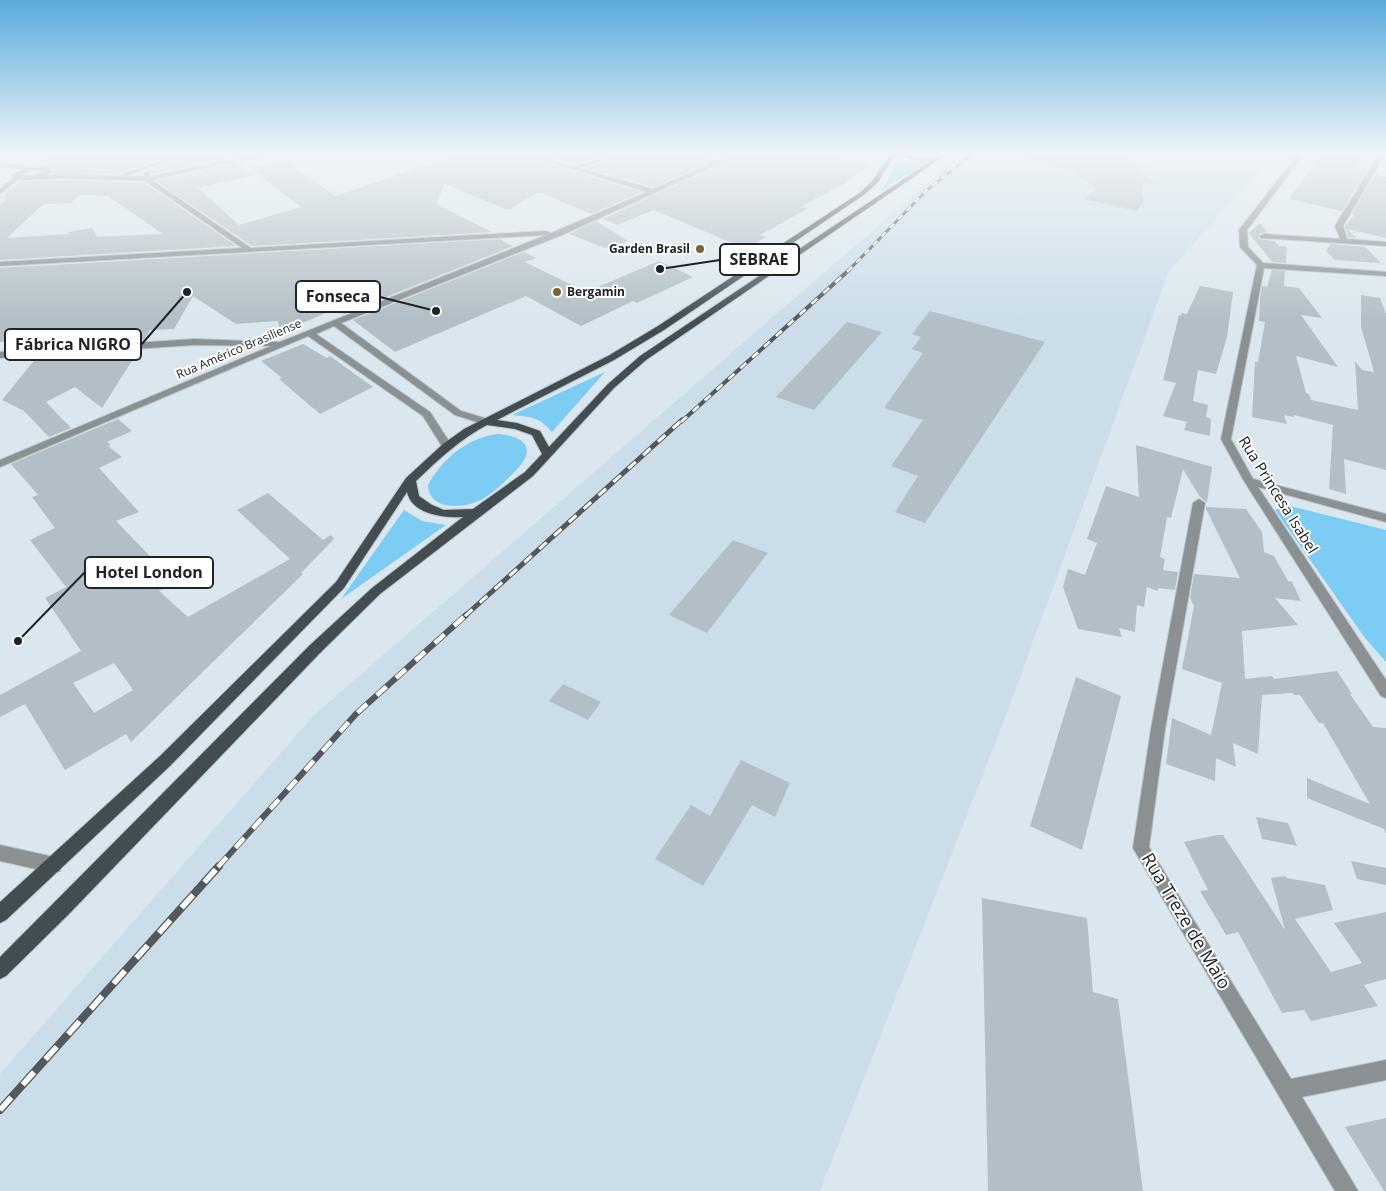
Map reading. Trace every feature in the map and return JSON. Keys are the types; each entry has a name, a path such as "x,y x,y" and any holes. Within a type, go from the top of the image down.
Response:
{"main road":[{"path":"0,914 165,761 340,585 410,480 447,446 468,431 611,358 661,328 838,210"},
{"path":"0,970 63,908 240,724 376,591 529,474 611,386 643,358 861,210"},
{"path":"487,422 517,426 536,433 548,455"},
{"path":"410,480 414,498 428,508 443,514 476,513"}],"street":[{"path":"193,210 251,251"},
{"name":"Rua Américo Brasiliense","path":"0,464 334,322 558,233 610,210"},
{"path":"1259,210 1243,230 1244,247 1261,264 1386,274"},
{"path":"1344,241 1340,226 1349,210"},
{"path":"0,264 558,233"},
{"path":"1264,236 1386,244"},
{"name":"Rua Princesa Isabel","path":"1261,264 1226,439 1250,481 1386,692"},
{"path":"334,322 427,414 447,446"},
{"path":"310,333 458,413 487,422"},
{"path":"0,355 194,342 282,344"},
{"path":"194,342 225,347 246,360"},
{"path":"1250,481 1386,518"},
{"name":"Rua Treze de Maio","path":"1199,503 1158,729 1141,848 1347,1191"},
{"path":"0,852 54,865"},
{"path":"1288,1090 1386,1070"}],"shaded area":[{"path":"897,210 1225,210 1169,271 1008,710 820,1191 0,1191 0,1074 314,715"},
{"path":"605,372 552,432 543,423 535,419 512,415"},
{"path":"500,434 521,440 527,451 526,457 516,471 501,485 481,500 462,506 441,504 431,496 428,485 449,458 467,444 478,439"},
{"path":"1286,505 1386,530 1386,662 1365,638 1275,510"},
{"path":"404,510 422,521 446,525 341,599"}],"building":[{"path":"0,210 37,210 7,238 69,234 69,232 92,228 97,237 163,234 128,210 183,210 236,246 0,260"},
{"path":"198,210 222,210 239,225 292,210 447,210 492,232 252,246"},
{"path":"581,210 601,210 591,214"},
{"path":"623,210 806,210 760,235 767,237 744,248 654,210 617,225 603,219"},
{"path":"1355,210 1386,210 1386,238 1347,229 1356,238 1348,237 1345,226 1355,214 1352,214"},
{"path":"596,221 628,241 605,248 569,234"},
{"path":"1260,223 1267,232 1259,234 1259,239 1274,241 1280,247 1287,247 1286,263 1272,262 1249,233"},
{"path":"502,239 502,241 513,246 344,314 336,308 310,320 280,330 278,321 236,324 193,296 174,329 150,330 144,340 45,347 52,338 0,342 0,268"},
{"path":"1331,244 1365,247 1381,263 1335,260 1326,251"},
{"path":"524,252 536,258 525,262 586,292 659,261 693,277 637,303 633,301 581,326 526,296 395,352 353,320"},
{"path":"1272,270 1285,271 1284,286 1299,288 1322,318 1301,315 1338,367 1296,356 1306,393 1309,394 1311,400 1358,410 1355,361 1362,370 1374,372 1361,327 1361,295 1380,298 1386,314 1386,470 1344,459 1346,494 1329,489 1333,425 1294,415 1294,417 1284,415 1287,424 1252,417 1255,362 1258,362 1265,322 1259,321 1260,299 1262,286 1267,287"},
{"path":"1200,286 1233,292 1227,337 1216,374 1198,370 1193,401 1208,405 1206,417 1211,419 1210,436 1184,430 1187,422 1163,416 1176,383 1163,380 1179,315 1181,316 1182,313 1187,314"},
{"path":"930,311 1045,342 925,523 895,512 918,476 891,466 923,420 884,408 923,353 912,349 921,337 912,334"},
{"path":"847,322 882,332 814,410 776,397"},
{"path":"303,344 327,358 330,356 373,387 320,414 261,361"},
{"path":"138,351 102,408 75,387 46,402 71,428 49,437 24,411 2,400 37,357"},
{"path":"118,419 132,431 107,442 111,445 108,446 122,457 99,468 139,512 116,521 175,582 159,591 188,617 290,559 237,510 268,493 323,540 331,535 334,539 301,573 303,574 131,742 126,734 65,770 25,704 0,717 0,695 81,651 45,598 66,587 30,540 55,528 32,497 38,495 11,464","holes":["114,663 133,690 94,713 73,683"]},
{"path":"1136,445 1212,467 1207,503 1200,497 1183,469 1171,518 1167,517 1160,557 1165,559 1163,570 1178,572 1175,590 1158,588 1158,591 1147,587 1144,607 1137,605 1135,632 1119,628 1122,637 1078,629 1063,587 1068,569 1085,575 1097,543 1087,539 1106,486 1139,497"},
{"path":"1206,507 1246,509 1262,532 1264,552 1274,556 1288,581 1292,582 1301,601 1275,598 1298,625 1242,631 1245,679 1272,676 1274,679 1337,671 1352,694 1350,694 1373,727 1386,728 1386,833 1384,829 1307,798 1307,778 1370,804 1323,723 1319,723 1300,695 1292,693 1262,695 1258,754 1233,743 1236,767 1216,758 1215,781 1166,764 1172,718 1211,735 1222,683 1182,669 1194,606 1190,598 1194,574 1240,578"},
{"path":"733,540 768,553 707,633 669,615"},
{"path":"1076,677 1121,696 1082,850 1030,826"},
{"path":"563,684 601,702 588,720 549,701"},
{"path":"741,760 790,783 775,817 752,805 703,886 655,859 691,805 710,816"},
{"path":"1256,817 1288,823 1297,846 1262,839"},
{"path":"1223,835 1285,930 1271,878 1285,876 1287,878 1325,885 1333,910 1295,919 1331,972 1362,963 1334,923 1386,912 1386,979 1364,985 1378,1006 1311,1021 1304,1010 1282,1013 1238,932 1226,935 1200,891 1208,890 1184,842"},
{"path":"1351,861 1386,868 1386,885 1357,879"},
{"path":"982,898 1087,918 1093,992 1118,999 1143,1191 988,1191"},
{"path":"1386,1118 1386,1191 1384,1191 1345,1127"}],"railway":[{"path":"849,270 908,210"},
{"path":"681,422 849,270"},
{"path":"465,616 682,420"},
{"path":"218,867 356,714 466,615"},
{"path":"0,1110 219,866"}],"place":[{"name":"Garden Brasil","path":"700,249"},
{"name":"SEBRAE","path":"660,269"},
{"name":"Fábrica NIGRO","path":"187,292"},
{"name":"Bergamin","path":"557,292"},
{"name":"Fonseca","path":"436,311"},
{"name":"Hotel London","path":"18,641"}]}
